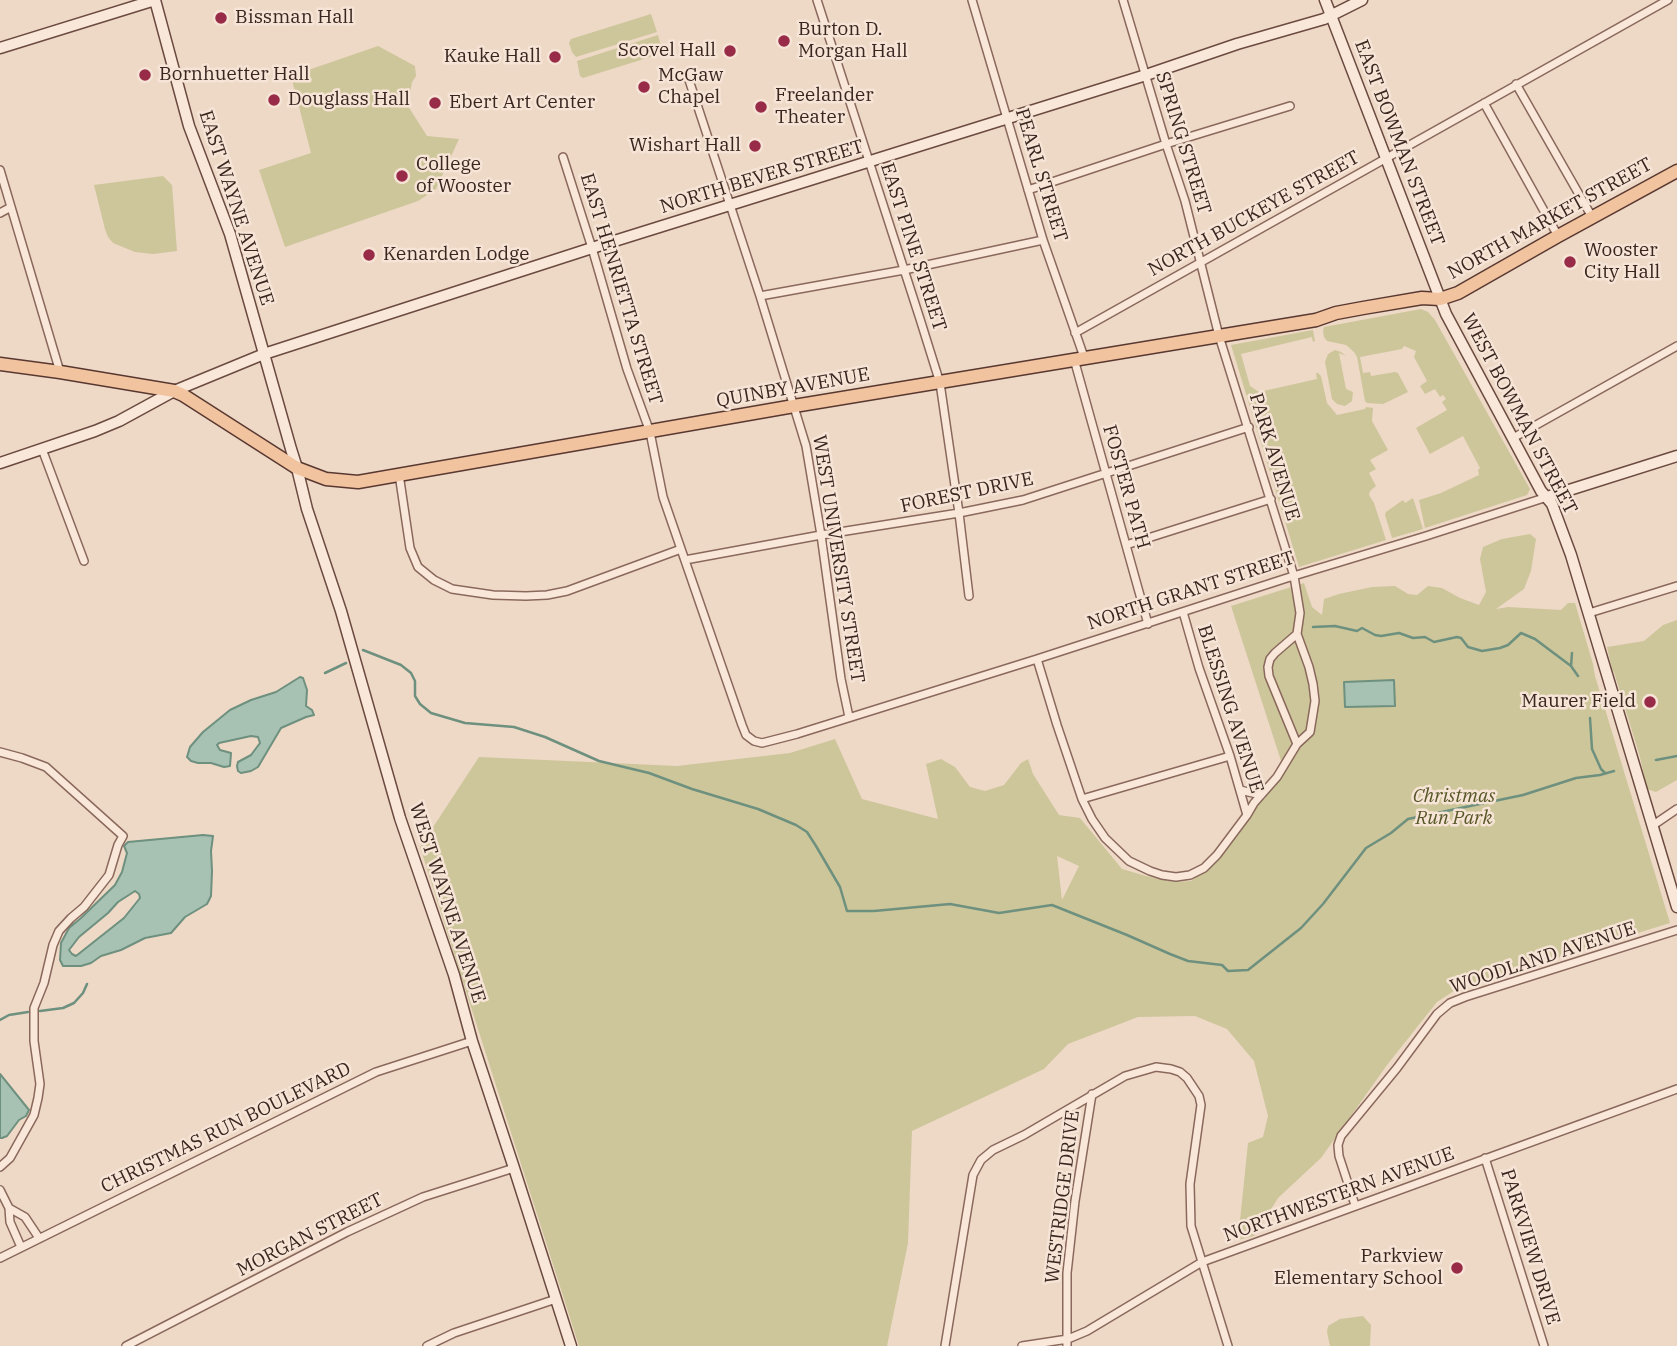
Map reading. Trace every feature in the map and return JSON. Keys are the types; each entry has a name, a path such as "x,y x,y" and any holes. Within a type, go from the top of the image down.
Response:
{"main road":[{"name":"NORTH MARKET STREET","path":"1440,299 1458,293 1677,171"},
{"name":"QUINBY AVENUE","path":"174,391 297,468 326,479 358,482 1324,318 1336,313 1422,298 1440,299"},
{"path":"0,364 174,391"}],"street":[{"path":"0,48 155,0"},
{"name":"EAST WAYNE AVENUE","path":"155,0 189,126 230,234 297,468"},
{"name":"EAST PINE STREET","path":"817,0 940,383 969,596"},
{"name":"PEARL STREET","path":"972,0 1043,240 1075,332 1079,358"},
{"name":"SPRING STREET","path":"1123,0 1185,201 1219,336"},
{"name":"EAST BOWMAN STREET","path":"1325,0 1382,160 1440,299"},
{"name":"NORTH BEVER STREET","path":"0,463 95,431 174,391 264,354 1331,16 1362,0"},
{"name":"NORTH BUCKEYE STREET","path":"1075,332 1668,0"},
{"name":"WEST UNIVERSITY STREET","path":"689,80 806,446 849,717"},
{"path":"1516,84 1592,217"},
{"path":"1484,103 1558,236"},
{"path":"1028,190 1290,106"},
{"name":"EAST HENRIETTA STREET","path":"563,157 627,369 650,432 663,497 685,560"},
{"path":"0,170 60,372"},
{"path":"0,212 10,207"},
{"path":"760,296 904,270 1043,240"},
{"name":"WEST BOWMAN STREET","path":"1440,299 1541,491 1552,504 1589,613 1677,907"},
{"name":"PARK AVENUE","path":"1037,659 1082,799 1092,819 1105,838 1129,861 1150,871 1176,877 1204,868 1277,777 1297,744 1310,732 1315,701 1309,667 1297,634 1300,613 1294,576 1219,336"},
{"path":"1513,438 1677,346"},
{"name":"FOSTER PATH","path":"1079,358 1105,474 1148,624"},
{"name":"FOREST DRIVE","path":"685,560 1023,500 1248,427"},
{"path":"42,449 84,561"},
{"name":"NORTH GRANT STREET","path":"685,560 746,734 754,741 762,743 1037,659 1677,456"},
{"name":"WEST WAYNE AVENUE","path":"297,468 400,818 454,975 472,1041 570,1346"},
{"path":"399,474 410,548 418,567 433,580 452,589 493,595 547,595 567,591 681,550"},
{"path":"1126,545 1270,499"},
{"path":"1589,613 1677,586"},
{"name":"BLESSING AVENUE","path":"1183,612 1247,816"},
{"path":"1297,634 1275,653 1268,667 1269,676 1297,744"},
{"path":"0,752 46,767 123,836 109,875 84,907 59,931 50,954 44,983 34,1008 34,1041 40,1084 38,1099 34,1115 10,1158 0,1167"},
{"path":"1082,799 1230,757"},
{"path":"1240,790 1261,795"},
{"path":"1652,826 1677,809"},
{"name":"WOODLAND AVENUE","path":"1355,1205 1339,1156 1341,1136 1450,1003 1496,986 1677,930"},
{"name":"CHRISTMAS RUN BOULEVARD","path":"0,1258 376,1072 472,1041"},
{"path":"945,1346 973,1175 981,1160 993,1150 1125,1076 1156,1067 1180,1072 1196,1090 1201,1105 1190,1184 1191,1226 1228,1346"},
{"name":"NORTHWESTERN AVENUE","path":"1022,1346 1068,1343 1202,1262 1677,1089"},
{"name":"WESTRIDGE DRIVE","path":"1068,1343 1067,1273 1092,1094"},
{"name":"PARKVIEW DRIVE","path":"1485,1158 1544,1346"},
{"name":"MORGAN STREET","path":"126,1346 347,1232 423,1197 514,1168"},
{"path":"0,1190 9,1208 10,1222 21,1247"},
{"path":"9,1208 25,1217 39,1238"},
{"path":"427,1346 454,1333 556,1300"}],"green space":[{"path":"651,14 657,32 576,57 572,52 569,43 571,39"},
{"path":"658,35 663,53 583,78 580,76 577,61"},
{"path":"378,46 415,66 416,76 412,82 408,106 427,136 459,139 436,189 418,201 285,247 259,170 311,153 291,76"},
{"path":"163,176 172,185 177,251 153,254 135,252 113,243 105,229 94,185"},
{"path":"1421,309 1435,320 1530,489 1527,495 1425,528 1419,500 1479,475 1480,468 1463,436 1430,454 1416,428 1447,410 1442,402 1446,399 1443,395 1440,397 1435,389 1425,394 1420,386 1427,381 1414,357 1416,351 1404,346 1402,349 1360,357 1363,373 1370,372 1371,376 1398,373 1408,392 1383,404 1367,403 1354,352 1346,345 1327,341 1323,331 1324,327"},
{"path":"1313,330 1313,342 1312,337 1241,354 1250,386 1259,392 1317,379 1318,373 1327,403 1337,415 1366,407 1373,408 1372,421 1388,450 1370,460 1376,469 1369,473 1376,486 1369,495 1386,540 1299,567 1231,345"},
{"path":"1335,350 1346,356 1339,353 1346,389 1353,392 1352,401 1345,406 1332,399 1325,362 1328,354"},
{"path":"1413,498 1423,529 1392,538 1386,512 1403,500 1405,503"},
{"name":"Christmas Run Park","path":"1530,534 1536,539 1531,571 1524,589 1496,609 1508,607 1561,610 1568,603 1575,603 1670,923 1457,989 1437,1002 1387,1065 1321,1158 1278,1198 1254,1236 1238,1240 1248,1143 1263,1137 1268,1116 1254,1061 1227,1029 1195,1016 1138,1017 1068,1044 1044,1069 912,1131 908,1243 887,1346 579,1346 420,847 479,757 677,766 790,753 835,739 862,799 938,819 926,764 941,759 955,767 970,787 985,791 1004,785 1021,763 1028,759 1033,774 1059,815 1080,818 1122,869 1174,882 1191,881 1217,855 1284,770 1231,606 1304,583 1312,607 1322,615 1324,599 1372,587 1395,586 1408,594 1417,595 1428,586 1442,588 1479,605 1486,592 1480,559 1483,547 1502,539","holes":["1057,856 1079,866 1062,900"]},
{"name":"Maurer Field","path":"1677,620 1677,780 1656,792 1647,789 1607,647 1644,641 1663,625"},
{"path":"1363,1316 1371,1325 1370,1346 1330,1346 1328,1326 1340,1319"}],"shaded area":[{"path":"300,677 303,678 307,690 306,706 314,715 281,728 258,767 241,773 238,771 238,762 251,755 260,743 258,737 251,736 217,745 220,750 231,753 230,766 198,763 187,757 190,747 203,732 230,710 276,692"},
{"path":"1394,680 1395,706 1345,707 1344,682"},
{"path":"213,836 211,896 207,904 185,917 171,933 145,938 101,956 91,963 63,966 60,960 61,943 69,928 115,885 122,872 127,853 124,846 128,842","holes":["135,891 140,898 124,918 76,956 72,954 69,950 79,937 118,902"]},
{"path":"0,1074 29,1110 7,1136 2,1138 0,1138"}],"waterway":[{"path":"1313,627 1335,626 1357,631 1362,628 1375,635 1399,633 1413,638 1425,637 1434,642 1457,637 1468,647 1482,651 1508,645 1521,633 1535,639 1571,666"},
{"path":"363,650 401,665 411,673 415,681 415,696 431,713 465,723 514,727 545,737 599,761 649,773 758,809 796,825 807,832 816,846 840,887 847,911 950,904 999,913 1052,905 1188,961 1222,965 1228,971 1248,970 1301,928 1366,848 1408,819 1523,795 1576,778 1614,771"},
{"path":"1572,653 1571,666 1578,676"},
{"path":"325,673 346,663"},
{"path":"1590,718 1592,749 1605,773"},
{"path":"1656,760 1677,756"},
{"path":"40,1011 63,1008 74,1003 87,984"},
{"path":"0,1020 9,1015 28,1012"}],"place":[{"name":"Bissman Hall","path":"221,18"},
{"name":"Burton D. Morgan Hall","path":"784,41"},
{"name":"Scovel Hall","path":"730,51"},
{"name":"Kauke Hall","path":"555,57"},
{"name":"Bornhuetter Hall","path":"145,75"},
{"name":"McGaw Chapel","path":"644,87"},
{"name":"Douglass Hall","path":"274,100"},
{"name":"Ebert Art Center","path":"435,103"},
{"name":"Freelander Theater","path":"761,107"},
{"name":"Wishart Hall","path":"755,146"},
{"name":"College of Wooster","path":"402,176"},
{"name":"Kenarden Lodge","path":"369,255"},
{"name":"Wooster City Hall","path":"1570,262"},
{"name":"Maurer Field","path":"1650,702"},
{"name":"Parkview Elementary School","path":"1457,1268"}]}
